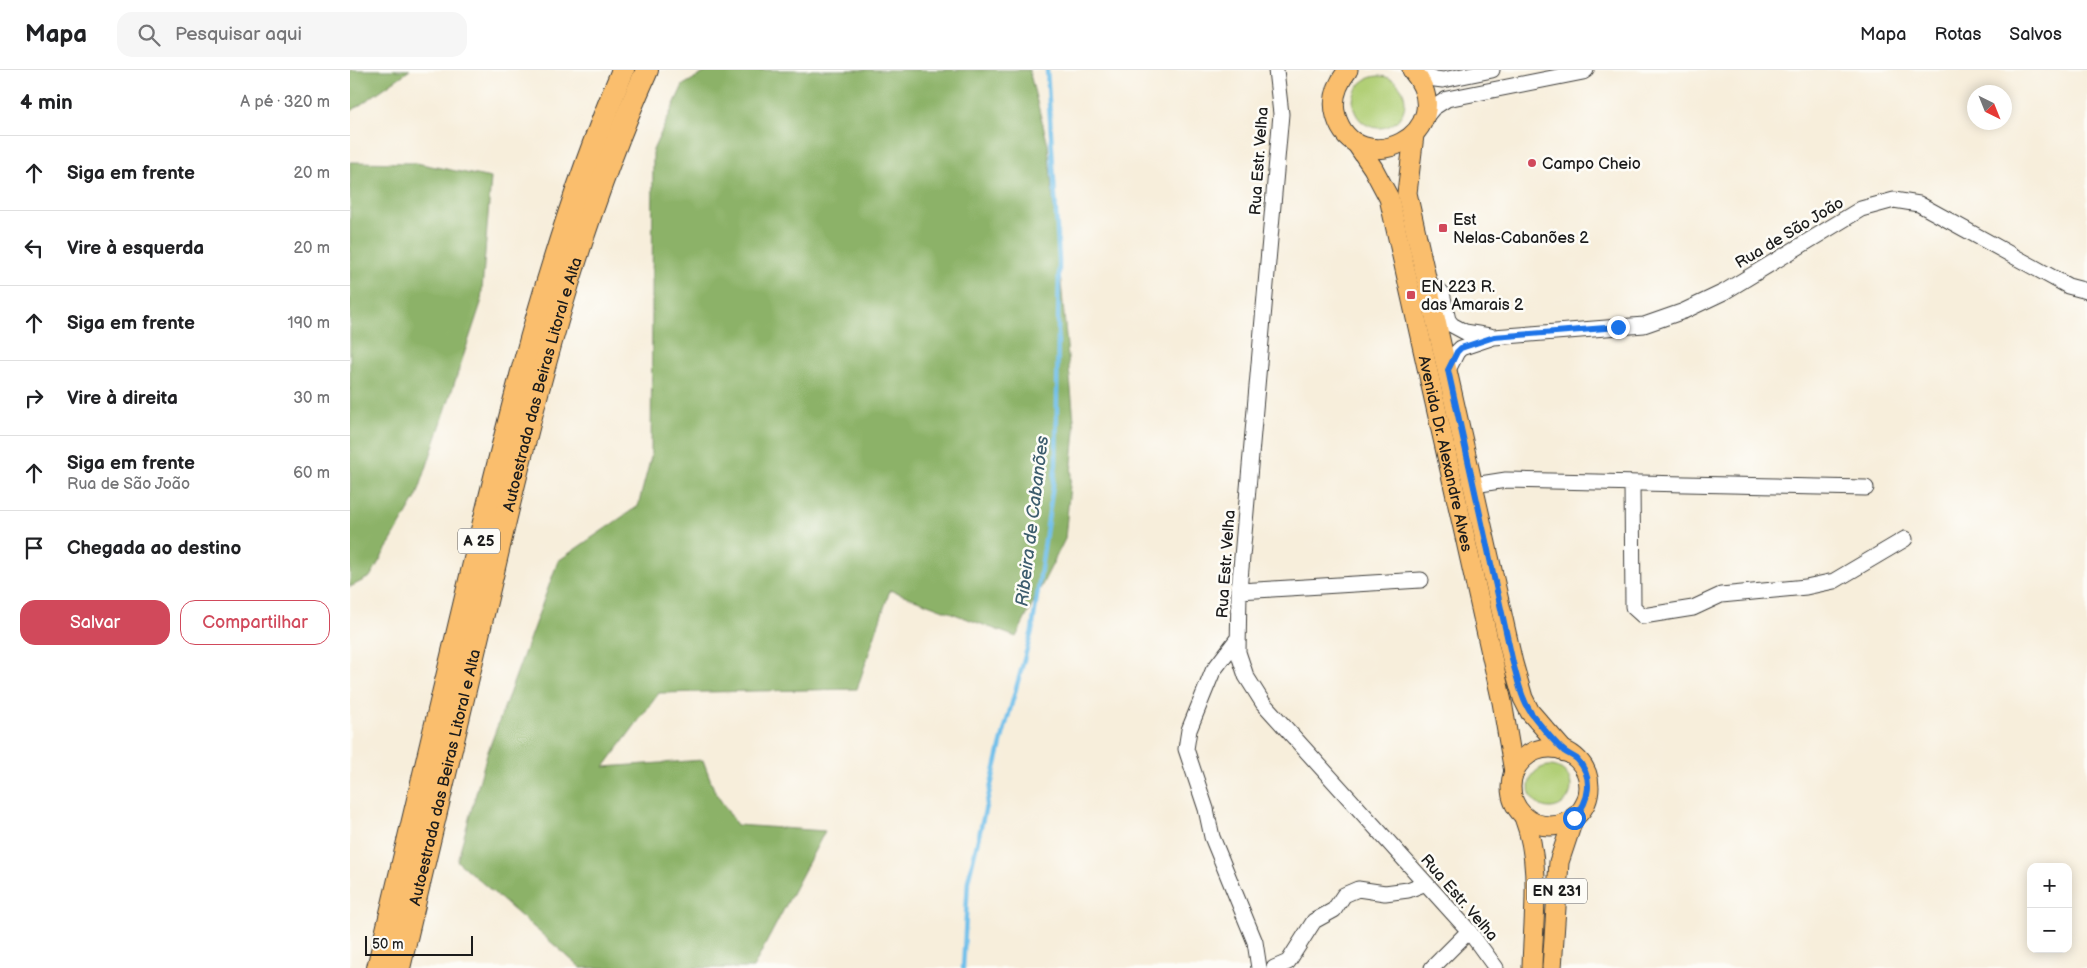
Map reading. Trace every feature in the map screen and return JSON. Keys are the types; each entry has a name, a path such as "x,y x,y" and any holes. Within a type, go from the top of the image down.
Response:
{"highway":[{"name":"Autoestrada das Beiras Litoral e Alta","path":"378,968 510,412 556,250 602,121 623,70"},
{"name":"Autoestrada das Beiras Litoral e Alta","path":"399,968 530,414 577,256 621,129 648,70"}],"main road":[{"name":"EN 231","path":"1413,70 1420,79 1425,92 1426,106 1419,127"},
{"name":"EN 231","path":"1343,74 1335,95 1334,109 1338,122 1346,134 1356,143"},
{"path":"1356,143 1371,148 1386,148 1401,144 1419,127"},
{"name":"Avenida Dr. Alexandre Alves","path":"1419,127 1407,193 1513,663 1523,698 1541,726 1565,752"},
{"name":"Avenida Dr. Alexandre Alves","path":"1356,143 1373,168 1389,198 1502,702 1514,772"},
{"path":"1514,772 1520,762 1530,754 1541,749 1553,748 1565,752"},
{"name":"EN 231","path":"1552,968 1559,862 1574,818 1583,809 1588,795 1588,782 1584,769 1576,759 1565,752"},
{"name":"EN 231","path":"1514,772 1511,784 1512,796 1516,808 1524,817 1531,834 1535,859 1532,968"},
{"path":"1524,817 1533,822 1549,826 1565,823 1574,818"}],"street":[{"name":"Rua Estr. Velha","path":"1276,70 1281,114 1239,591 1238,652 1246,676 1263,703 1469,931 1496,968"},
{"path":"1413,70 1434,79 1443,80 1492,70"},
{"path":"1419,127 1433,108 1447,99 1586,70"},
{"name":"Rua de São João","path":"1494,337 1644,325 1684,311 1724,292 1861,209 1894,200 1919,204 2068,286 2087,291"},
{"path":"1428,282 1442,293 1448,320 1452,325 1465,332 1494,337"},
{"path":"1448,370 1461,348 1494,337"},
{"path":"1474,485 1506,480 1866,488"},
{"path":"1632,482 1633,606 1643,616 1693,608 1721,594 1806,587 1834,581 1905,539"},
{"path":"1239,591 1421,580"},
{"path":"1238,638 1213,671 1189,730 1186,749 1206,809 1212,837 1254,942 1259,968"},
{"path":"1274,968 1288,962 1314,921 1334,910 1344,895 1358,889 1385,894 1408,890 1426,883"},
{"path":"1432,968 1469,931"}],"green space":[{"path":"350,70 410,70 350,112"},
{"path":"709,70 1029,70 1048,145 1075,431 1065,539 1016,637 890,590 857,689 659,693 604,767 703,760 715,792 737,825 825,831 753,968 581,968 457,861 487,754 558,561 638,506 651,457 653,150 683,85"},
{"path":"1379,76 1393,80 1401,88 1405,102 1401,116 1393,124 1379,128 1365,124 1357,116 1353,102 1357,88 1365,80"},
{"path":"350,162 416,163 491,178 481,303 417,496 370,577 350,587"},
{"path":"1550,766 1565,772 1571,787 1565,802 1550,808 1535,802 1529,787 1535,772"}],"waterway":[{"name":"Ribeira de Cabanões","path":"963,968 968,881 1003,735 1032,631 1056,464 1059,261 1047,70"}],"place":[{"name":"Campo Cheio","path":"1532,163"},
{"name":"Est Nelas-Cabanões 2","path":"1443,228"},
{"name":"EN 223 R. das Amarais 2","path":"1411,295"}],"route":[{"path":"1574,818 1583,809 1588,795 1588,782 1584,769 1541,726 1530,712 1523,698 1513,663 1448,370 1461,348 1468,344 1494,337 1618,327"}]}
